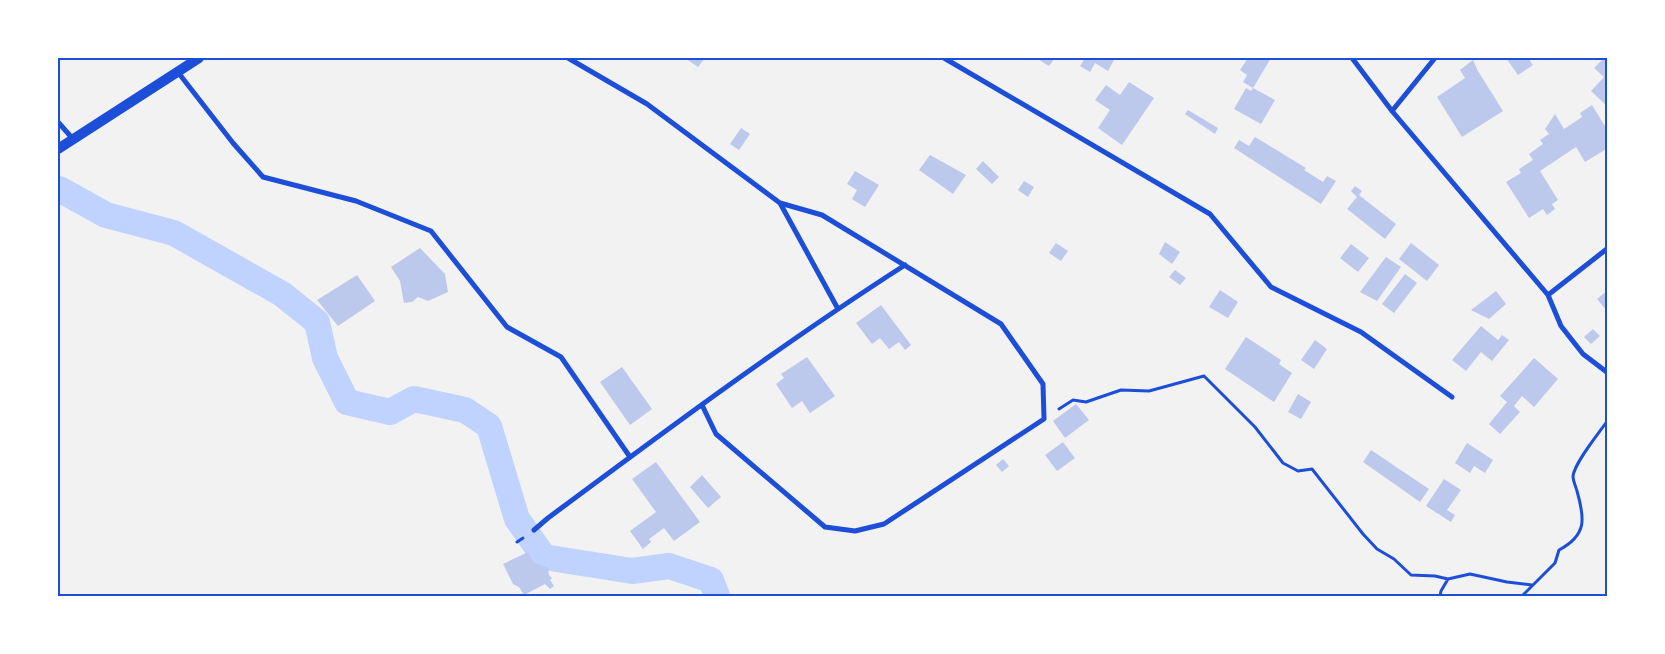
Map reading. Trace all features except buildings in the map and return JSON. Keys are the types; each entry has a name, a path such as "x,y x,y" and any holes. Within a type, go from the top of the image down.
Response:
{"main road":[{"path":"58,149 199,58"}],"street":[{"path":"568,58 646,104 780,203 822,215 1000,324 1043,384 1044,419 884,524 855,531 825,527 716,434 702,406"},
{"path":"944,58 1210,214 1272,287 1361,332 1452,397"},
{"path":"1352,58 1392,111 1548,295 1561,326 1582,354 1608,373"},
{"path":"1392,111 1435,58"},
{"path":"178,71 232,143 263,177 356,201 431,231 507,328 561,357 630,457"},
{"path":"58,122 73,138"},
{"path":"780,203 838,309"},
{"path":"1548,295 1608,248"},
{"path":"534,530 630,457 838,309 905,265"}],"path":[{"path":"1044,419 1072,400 1086,402 1121,390 1149,391 1204,376 1255,426 1283,463 1298,471 1312,469 1377,549 1394,559 1411,575 1435,576 1448,579 1470,574 1532,585"},
{"path":"1522,596 1554,563 1559,550 1572,544 1582,526 1582,512 1573,477 1583,455 1608,420"},
{"path":"517,542 522,538"},
{"path":"1440,596 1448,579"}],"waterway":[{"path":"59,189 106,215 174,233 282,294 317,322 325,358 347,402 390,412 414,399 465,410 489,426 517,519 544,557 632,571 669,566 711,580 717,596"}]}
